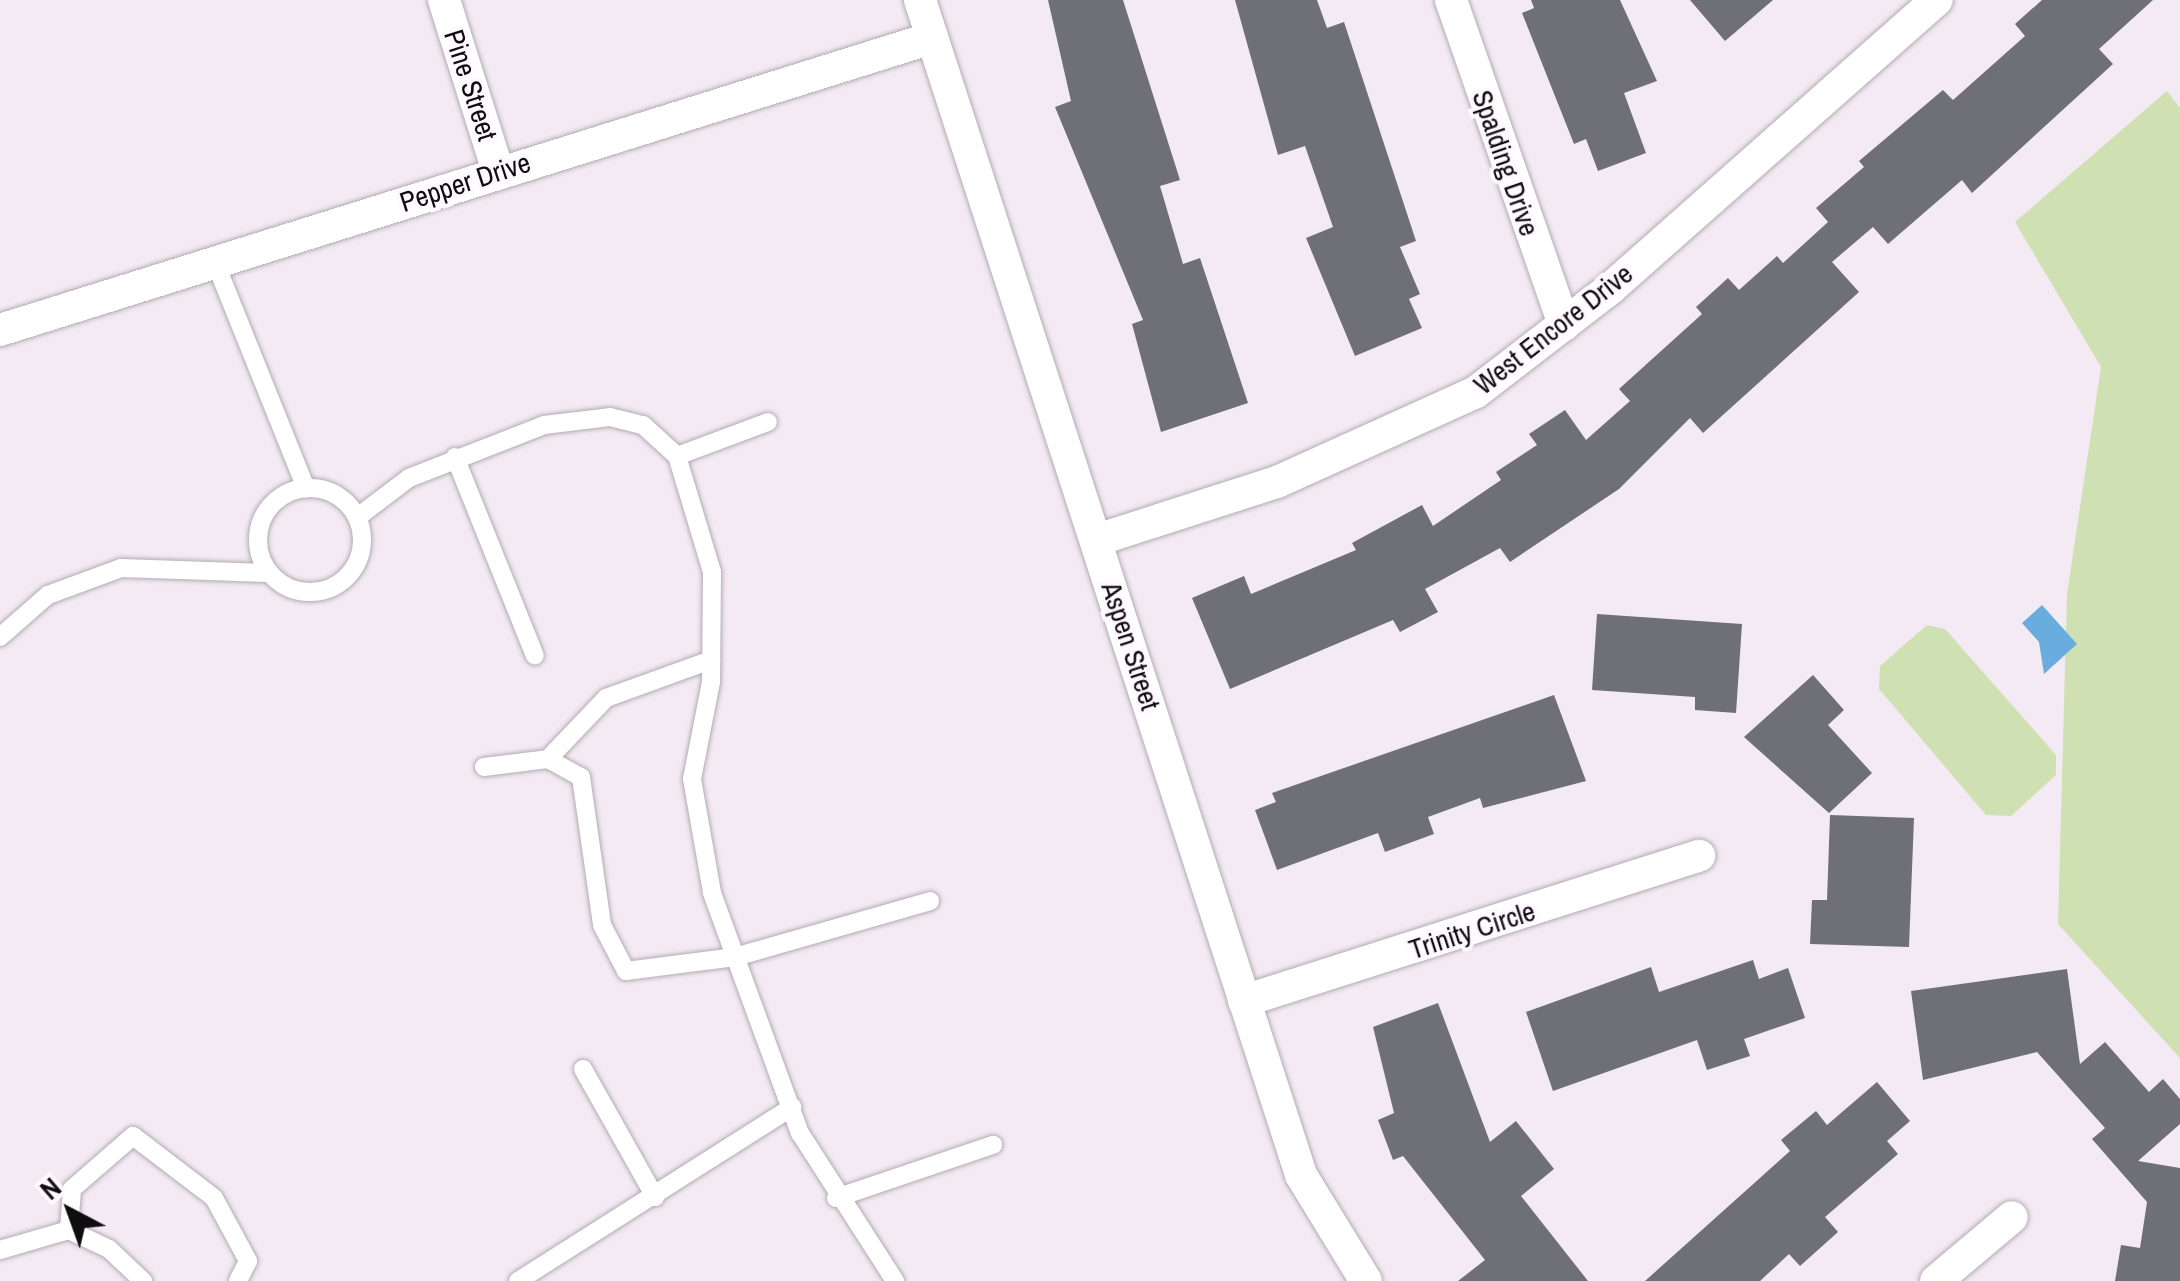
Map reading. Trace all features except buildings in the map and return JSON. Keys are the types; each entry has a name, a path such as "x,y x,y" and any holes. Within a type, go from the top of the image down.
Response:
{"street":[{"name":"Pine Street","path":"444,0 498,171"},
{"name":"Aspen Street","path":"920,0 1301,1175 1366,1281"},
{"name":"Spalding Drive","path":"1451,0 1564,325"},
{"name":"West Encore Drive","path":"1097,540 1366,447 1476,392 1564,325 1936,0"},
{"name":"Pepper Drive","path":"0,330 932,38"},
{"name":"Trinity Circle","path":"1244,1001 1699,856"},
{"path":"1936,1281 2012,1217"}],"lane":[{"path":"216,262 306,488"},
{"path":"359,516 455,457 544,425 610,417 643,425 677,456 712,572 711,660 693,794 735,958 792,1108 836,1198 894,1281"},
{"path":"677,456 768,422"},
{"path":"455,457 535,656"},
{"path":"0,637 48,595 120,568 267,573 304,592 329,588 363,548 359,516 328,490 306,488 259,525 258,559 267,573"},
{"path":"548,759 606,698 711,660"},
{"path":"484,768 548,759 581,776 592,878 618,964 637,972 735,958 930,900"},
{"path":"583,1069 655,1197"},
{"path":"518,1281 792,1108"},
{"path":"69,1230 72,1189 132,1136 214,1198 248,1261 238,1281"},
{"path":"836,1198 993,1145"},
{"path":"0,1250 69,1230 109,1248 144,1281"}],"green space":[{"path":"2167,91 2180,108 2180,1058 2058,924 2067,594 2101,367 2015,222"},
{"path":"1927,625 1945,629 2056,755 2056,775 2011,816 1986,815 1879,689 1880,666"}],"water":[{"path":"2042,605 2077,644 2044,674 2039,642 2022,623"}]}
